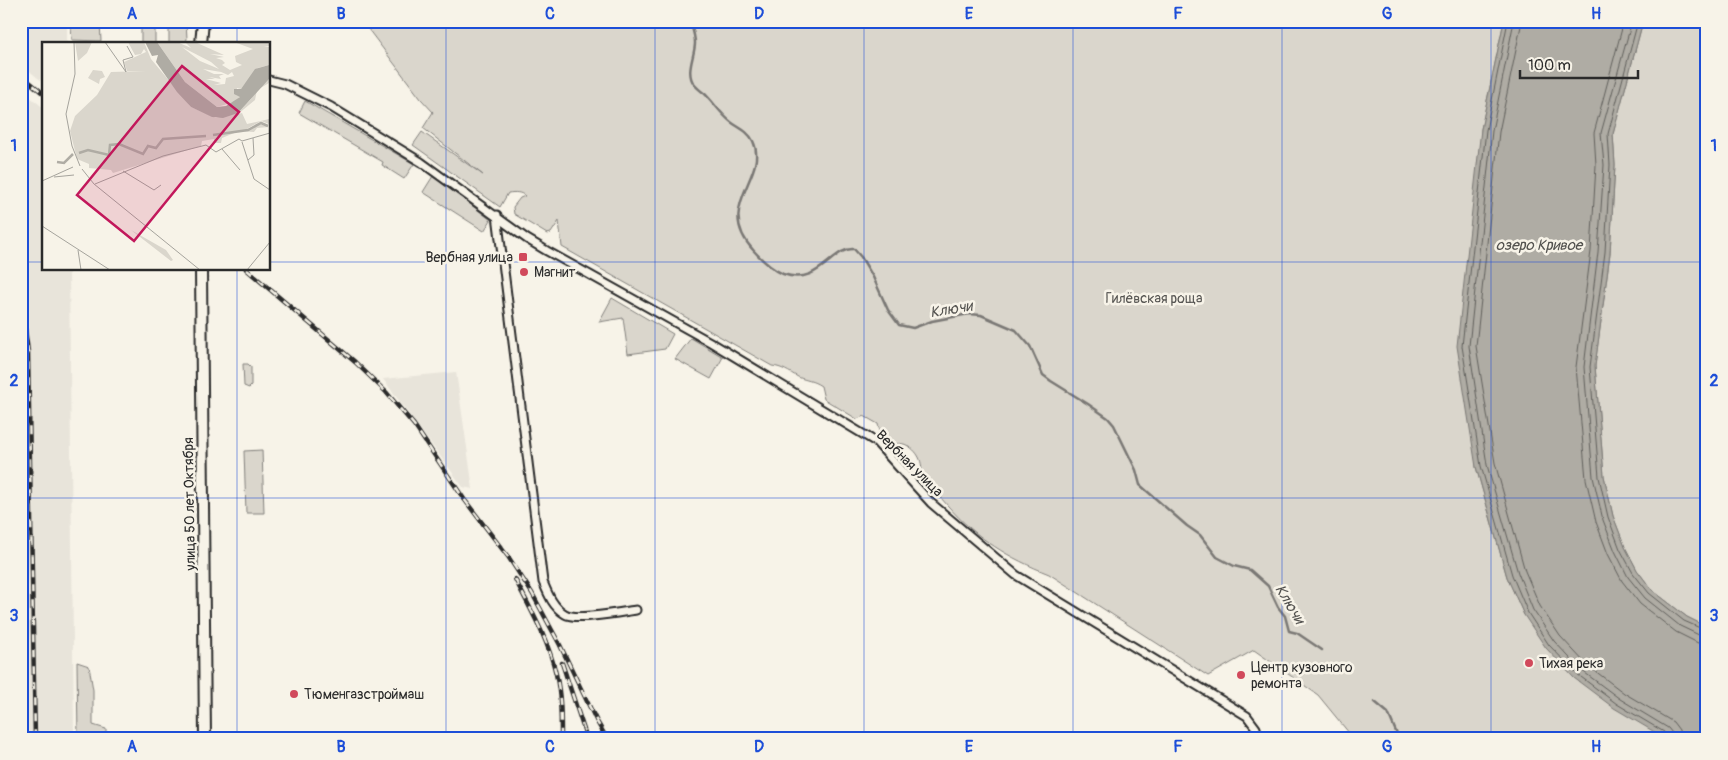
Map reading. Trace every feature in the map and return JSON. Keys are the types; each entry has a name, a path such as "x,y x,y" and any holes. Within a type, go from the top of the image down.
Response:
{"main road":[{"path":"200,42 202,24"},
{"name":"улица 50 лет Октября","path":"201,270 205,739"}],"street":[{"name":"Вербная улица","path":"270,80 285,84 331,107 428,167 547,251 712,343 876,442 932,502 1016,575 1247,716 1256,728 1258,739"},
{"path":"496,216 543,582 550,600 566,615 585,617 636,610"}],"shaded area":[{"path":"21,21 63,21 63,25 67,27 67,42 42,42 42,81 21,64"},
{"path":"21,90 42,106 42,270 69,270 74,739 21,739"},
{"path":"456,372 473,489 463,487 383,379"}],"green space":[{"path":"66,21 100,21 101,41 72,40 71,28"},
{"path":"169,21 186,21 186,42 169,42"},
{"name":"Гилёвская роща","path":"362,21 1504,21 1481,129 1476,467 1507,577 1524,615 1666,739 1354,739 1318,695 1254,650 1208,676 1049,574 1020,561 982,538 959,518 921,473 922,468 918,455 904,444 888,442 879,430 878,424 864,416 857,419 824,399 821,386 818,384 772,366 562,247 559,221 551,233 547,234 514,214 513,207 520,198 525,196 518,193 508,193 500,207 413,145 422,132 483,175 423,128 433,112"},
{"path":"1643,21 1707,21 1707,627 1687,617 1652,590 1637,570 1625,547 1613,516 1604,476 1595,366 1610,253 1615,165 1613,134"},
{"path":"141,22 155,22 155,42 141,42"},
{"path":"305,101 414,164 404,179 382,165 383,162 299,113"},
{"path":"433,176 491,220 484,231 423,192"},
{"path":"612,298 673,334 665,349 628,354 623,318 599,322"},
{"path":"691,338 723,357 711,379 675,359"},
{"path":"243,364 248,364 251,367 251,386 249,388 244,386"},
{"path":"262,450 264,513 246,513 244,451"},
{"path":"77,662 89,666 93,690 93,725 106,729 106,739 78,739"}],"water":[{"name":"озеро Кривое","path":"1504,21 1643,21 1613,134 1615,165 1610,253 1595,366 1604,476 1613,516 1625,547 1637,570 1652,590 1687,617 1707,627 1707,739 1663,737 1614,708 1574,678 1546,648 1524,615 1507,577 1476,467 1457,346 1481,129"}],"waterway":[{"name":"Ключи","path":"690,21 695,43 690,69 691,79 724,116 746,132 753,141 756,154 754,167 740,206 739,220 743,235 760,258 779,272 795,277 815,271 846,250 854,249 873,277 888,310 899,325 913,328 932,321 969,314 981,315 1016,330 1030,346 1043,375 1108,418 1114,425 1136,470 1140,485 1200,535 1217,557 1234,566 1250,570 1268,586 1278,607 1285,616 1289,631 1297,633 1322,650"},
{"name":"Ключи","path":"1375,702 1388,713 1399,739"}],"railway":[{"path":"21,75 42,92"},
{"path":"247,270 355,362 386,392 414,425 464,499 509,558 532,593 607,739"},
{"path":"21,315 28,351 35,739"},
{"path":"515,579 538,625 553,661 560,698 561,739"},
{"path":"562,663 587,739"}],"place":[{"name":"Вербная улица","path":"523,257"},
{"name":"Магнит","path":"524,272"},
{"name":"Тихая река","path":"1529,663"},
{"name":"Центр кузовного ремонта","path":"1241,675"},
{"name":"Тюменгазстроймаш","path":"294,694"}]}
